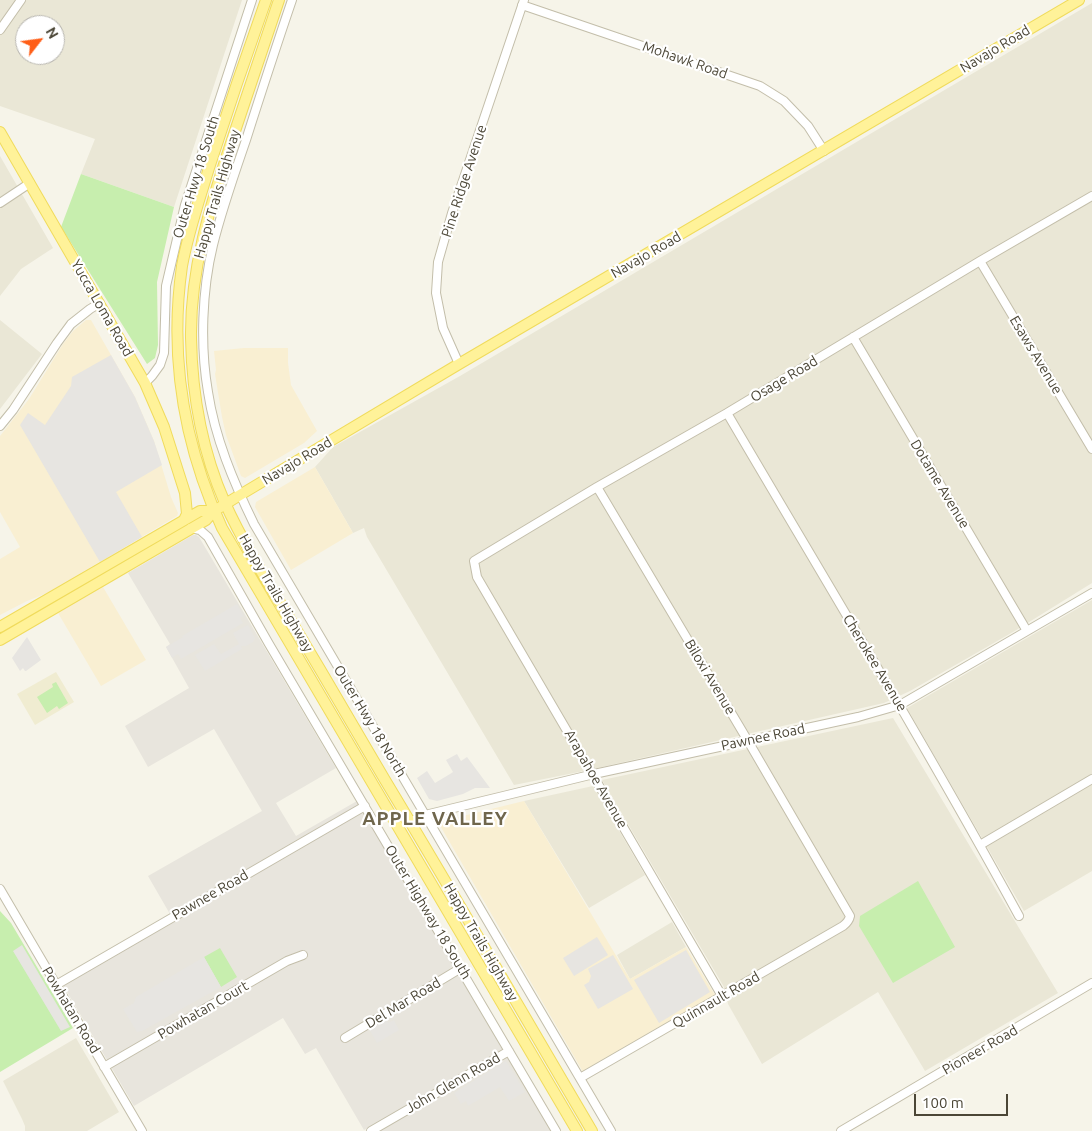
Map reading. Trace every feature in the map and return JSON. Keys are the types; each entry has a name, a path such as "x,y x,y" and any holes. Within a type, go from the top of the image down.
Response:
{"main road":[{"name":"Happy Trails Highway","path":"266,0 231,97 198,201 182,267 178,327 178,374 195,456 204,486 222,528 357,758 390,833 577,1131"},
{"name":"Happy Trails Highway","path":"279,0 219,180 201,242 195,272 191,336 193,374 201,429 226,504 251,553 592,1131"},
{"name":"Navajo Road","path":"0,627 184,520 203,516 214,511 459,364 824,151 1067,3 1079,0"},
{"name":"Yucca Loma Road","path":"0,132 145,383 164,427 185,493"},
{"path":"185,493 203,516"},
{"path":"184,520 187,514 185,493"},
{"name":"Navajo Road","path":"0,640 191,528 203,516"},
{"path":"357,758 369,768 399,819 410,822"},
{"path":"390,833 403,828 408,831 438,879 447,886"}],"street":[{"path":"0,30 20,0"},
{"name":"Outer Hwy 18 South","path":"145,383 160,365 164,354 166,286 185,205 252,0"},
{"name":"Outer Hwy 18 North","path":"292,0 223,209 207,279 204,306 204,338 208,390 217,434 225,459 254,524 611,1131"},
{"name":"Mohawk Road","path":"523,2 760,86 784,101 808,126 824,151"},
{"name":"Pine Ridge Avenue","path":"459,364 443,328 436,293 438,262 452,213 523,2"},
{"path":"0,203 30,183"},
{"name":"Osage Road","path":"474,561 597,487 727,413 980,260 1092,196"},
{"name":"Esaws Avenue","path":"980,260 1092,449"},
{"path":"0,426 13,410 57,342 71,324 100,303"},
{"name":"Dotame Avenue","path":"853,337 1027,631"},
{"name":"Cherokee Avenue","path":"727,413 900,705 1019,916"},
{"name":"Biloxi Avenue","path":"597,487 748,740 848,912 849,920"},
{"path":"203,516 208,537"},
{"path":"191,528 200,530 208,537"},
{"name":"Outer Highway 18 South","path":"208,537 365,806 390,833 461,968 556,1131"},
{"name":"Arapahoe Avenue","path":"474,561 477,577 594,774 722,996"},
{"name":"Pawnee Road","path":"410,822 426,815 594,774 900,705 1092,592"},
{"path":"980,845 1092,779"},
{"name":"Pawnee Road","path":"56,985 365,806"},
{"name":"Powhatan Road","path":"0,889 142,1131"},
{"name":"Quinnault Road","path":"580,1078 843,926 849,920"},
{"name":"Powhatan Court","path":"104,1067 287,962 303,955"},
{"name":"Del Mar Road","path":"345,1038 461,968"},
{"name":"Pioneer Road","path":"841,1131 1092,984"},
{"name":"John Glenn Road","path":"371,1131 509,1051"}],"shaded area":[{"path":"0,0 242,0 174,207 81,174 95,139 0,106"},
{"path":"1092,3 1092,583 1013,632 910,691 884,703 514,785 367,537 364,528 353,533 315,467 333,447 460,376"},
{"path":"0,156 53,248 21,269 0,296"},
{"path":"0,320 42,354 0,409"},
{"path":"86,320 91,320 135,397 154,441 171,497 178,513 177,516 47,593 0,615 0,559 20,547 0,512 0,436 29,399 63,344 73,331"},
{"path":"244,348 288,348 291,385 317,431 304,443 245,478 241,476 226,435 215,374 214,351"},
{"path":"111,355 135,397 162,465 116,492 142,537 100,562 20,425 28,413 45,425 71,386 72,377"},
{"path":"315,467 353,533 291,570 255,507 256,502"},
{"path":"193,535 199,537 336,768 276,803 296,836 357,801 503,1050 364,1130 316,1048 305,1054 283,1018 134,1106 63,985 174,921 148,876 262,811 214,729 148,767 125,726 189,688 166,647 170,644 128,573"},
{"path":"103,587 146,660 101,686 58,613"},
{"path":"1092,600 1092,871 1024,911 907,708"},
{"path":"237,604 244,616 240,618 243,623 181,659 178,654 172,658 166,647"},
{"path":"248,625 255,638 253,642 246,646 241,646 242,649 205,671 195,655 214,644 221,654 239,644 233,633"},
{"path":"27,637 41,660 26,671 23,668 20,671 12,658"},
{"path":"56,672 74,702 35,725 17,694"},
{"path":"893,718 1058,993 925,1071 878,992 762,1064 728,1004 724,987 602,780"},
{"path":"457,754 461,761 467,757 490,788 475,788 463,794 437,801 429,799 417,778 427,771 435,783 450,774 453,772 446,760"},
{"path":"593,786 645,875 589,908 524,801"},
{"path":"524,801 630,979 686,947 715,995 583,1072 438,822"},
{"path":"672,922 686,947 630,979 617,955"},
{"path":"597,937 608,955 574,976 563,958"},
{"path":"22,945 70,1027 61,1031 13,951"},
{"path":"686,950 710,992 659,1023 634,980"},
{"path":"613,955 633,989 598,1009 584,985 589,982 591,976 588,969"},
{"path":"204,957 221,987 137,1032 123,1009 134,1003 136,997"},
{"path":"386,1019 388,1023 394,1020 399,1030 377,1043 369,1029"},
{"path":"76,1038 119,1112 87,1131 25,1131 22,1119 3,1081"},
{"path":"507,1056 551,1131 377,1131"},
{"path":"506,1061 525,1092 509,1101 500,1087 468,1106 466,1101 461,1104 454,1093"}],"green space":[{"path":"81,174 174,207 157,282 158,345 155,358 147,364 61,227"},
{"path":"56,682 68,703 59,709 57,706 47,713 37,697 53,687 52,684"},
{"path":"918,881 955,947 893,983 859,926 860,916"},
{"path":"0,911 11,923 73,1028 0,1072"},
{"path":"220,948 237,977 221,987 204,957"}],"district":[{"name":"APPLE VALLEY","path":"435,819"}]}
